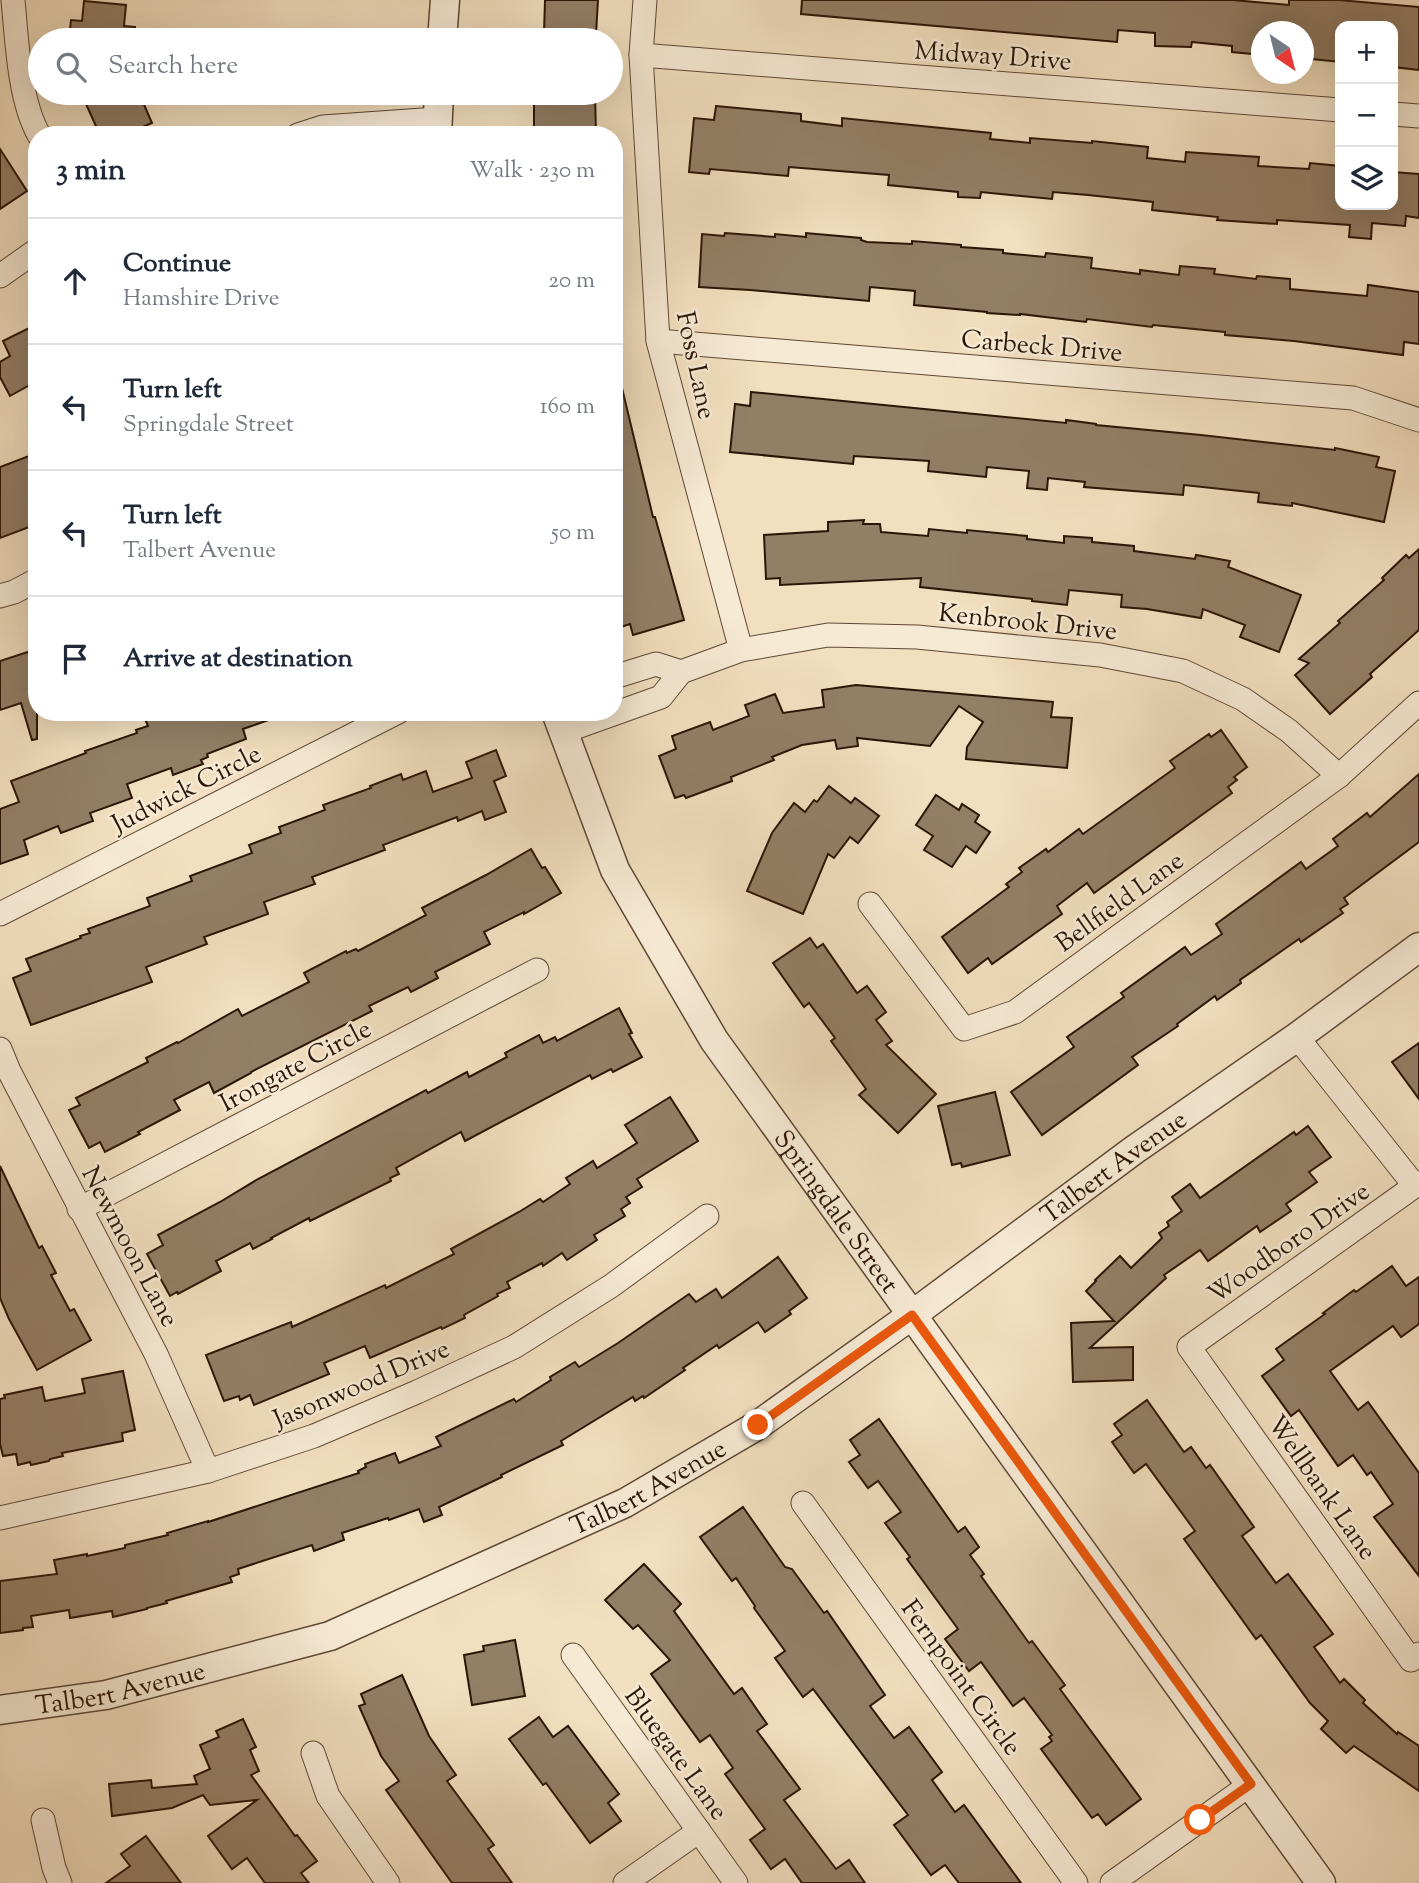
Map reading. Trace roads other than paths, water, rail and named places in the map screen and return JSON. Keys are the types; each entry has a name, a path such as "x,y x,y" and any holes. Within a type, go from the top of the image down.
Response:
{"street":[{"path":"0,1 13,0 23,86 34,126"},
{"path":"443,28 444,0"},
{"name":"Foss Lane","path":"645,0 641,55 658,341 741,650"},
{"name":"Midway Drive","path":"641,55 1335,110"},
{"path":"1398,114 1419,116"},
{"path":"332,126 437,115"},
{"path":"0,276 28,256"},
{"name":"Carbeck Drive","path":"658,341 1353,398 1419,420"},
{"path":"0,596 28,585"},
{"name":"Kenbrook Drive","path":"623,706 661,697 681,672 741,650 828,635 917,637 1100,655 1183,671 1243,699 1289,731 1339,776"},
{"name":"Kenbrook Drive","path":"623,674 656,664 681,672"},
{"name":"Bellfield Lane","path":"870,905 964,1029 1015,1012 1339,776 1419,703"},
{"name":"Judwick Circle","path":"0,914 380,721"},
{"name":"Springdale Street","path":"559,722 615,870 715,1040 1321,1883"},
{"name":"Talbert Avenue","path":"0,1710 106,1695 330,1636 625,1503 758,1425 912,1315 1134,1150 1297,1037 1419,947"},
{"name":"Irongate Circle","path":"79,1209 537,970"},
{"path":"1297,1037 1417,1184"},
{"name":"Newmoon Lane","path":"0,1049 79,1209 156,1354 208,1471"},
{"name":"Woodboro Drive","path":"1189,1347 1417,1184"},
{"name":"Jasonwood Drive","path":"0,1518 208,1471 314,1436 514,1347 611,1286 707,1216"},
{"name":"Wellbank Lane","path":"1189,1347 1415,1657"},
{"name":"Fernpoint Circle","path":"803,1503 1076,1883"},
{"name":"Bluegate Lane","path":"573,1655 736,1883"},
{"path":"313,1753 328,1796 388,1883"},
{"path":"1112,1883 1251,1784"},
{"path":"43,1820 60,1883"},
{"path":"625,1883 699,1830"}]}
